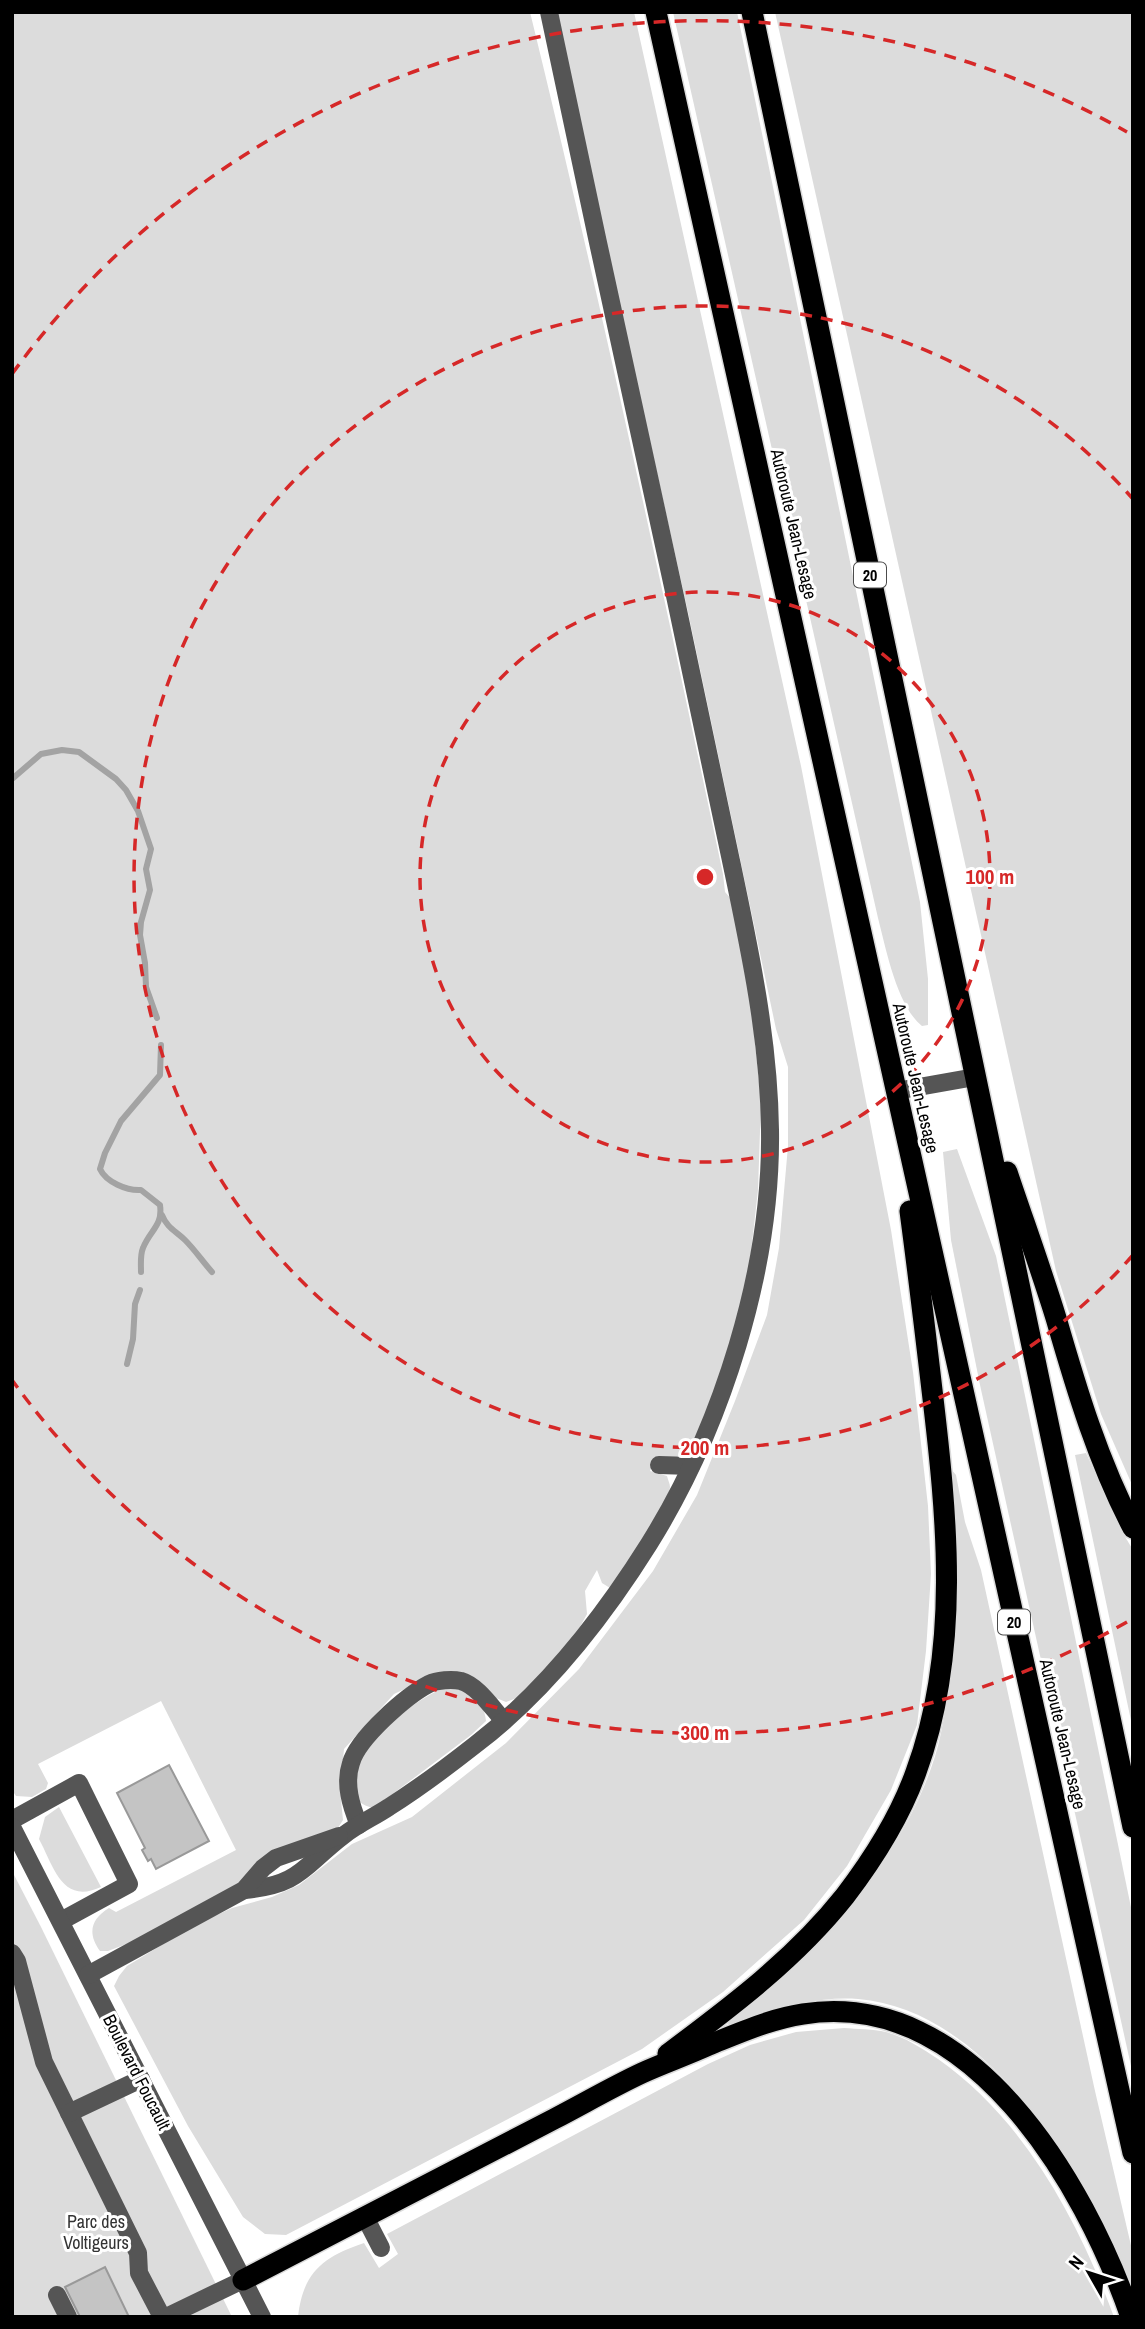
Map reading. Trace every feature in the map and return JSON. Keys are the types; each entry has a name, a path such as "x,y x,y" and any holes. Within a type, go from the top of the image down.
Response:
{"highway":[{"name":"Autoroute Jean-Lesage","path":"656,12 1133,2153"},
{"name":"20","path":"752,12 1133,1827"},
{"path":"975,1077 1056,1319 1091,1436 1133,1528"},
{"path":"643,2073 765,1979 802,1945 844,1897 901,1808 916,1773 928,1732 943,1646 946,1538 937,1432 896,1091"},
{"path":"243,2280 643,2073 763,2024 805,2014 839,2012 871,2015 931,2036 960,2056 1014,2107 1037,2136 1088,2219 1115,2275 1131,2317"}],"street":[{"path":"244,1890 266,1888 294,1878 343,1835 442,1770 504,1721 556,1670 629,1576 665,1517 691,1466 714,1413 735,1350 763,1237 770,1130 760,1012 738,893 549,12"},
{"path":"896,1091 975,1077"},
{"path":"659,1465 691,1466"},
{"path":"359,1825 349,1799 348,1778 351,1762 371,1731 408,1699 431,1683 461,1681 475,1690 504,1721"},
{"path":"12,1819 79,1783 129,1884 61,1922"},
{"name":"Boulevard Foucault","path":"12,1827 262,2317"},
{"path":"88,1975 244,1890 263,1868 276,1858 343,1835"},
{"path":"12,1953 17,1961 18,1989 44,2062 138,2253 139,2273 164,2317 243,2280"},
{"path":"69,2113 141,2080"},
{"path":"365,2217 381,2248"},
{"path":"57,2295 68,2317"}],"green space":[{"path":"12,12 530,12 630,442 725,892 733,901 750,994 761,1102 758,1190 747,1288 706,1417 694,1446 675,1458 656,1458 650,1471 667,1476 670,1487 668,1495 644,1538 610,1588 602,1583 597,1570 585,1591 587,1614 574,1638 525,1695 506,1702 437,1674 394,1694 344,1749 340,1790 343,1820 336,1831 251,1873 219,1898 137,1940 108,1951 100,1951 92,1932 95,1922 103,1912 109,1908 116,1912 236,1850 161,1701 38,1764 48,1783 46,1789 32,1797 16,1796 12,1790"},
{"path":"554,12 634,12 801,766 891,1230 913,1372 928,1506 931,1574 926,1651 917,1725 891,1790 847,1866 804,1920 723,1992 642,2049 286,2235 265,2234 243,2217 188,2126 114,1986 119,1976 127,1966 193,1926 232,1908 272,1897 299,1885 352,1844 412,1817 506,1743 579,1669 653,1571 697,1495 767,1315 779,1248 788,1146 788,1067 776,1029 688,612"},
{"path":"673,12 737,12 920,902 928,979 928,1025 922,1026 913,1017 899,991 878,918"},
{"path":"775,12 1133,12 1133,1487 1101,1414 1056,1271"},
{"path":"957,1149 996,1256 1133,1917 1133,2075 980,1385 951,1240 943,1152"},
{"path":"1086,1453 1133,1550 1133,1730 1075,1455"},
{"path":"951,1469 956,1475 965,1522 981,1570 1133,2254 1133,2291 1089,2200 1061,2153 1028,2108 992,2067 951,2034 906,2010 858,1999 808,2002 776,2009 729,2025 727,2021 847,1909 891,1849 927,1780 941,1733 954,1634 955,1535"},
{"path":"451,1685 470,1694 479,1702 486,1721 374,1808 363,1804 355,1792 356,1771 374,1739 404,1711"},
{"path":"59,1807 101,1887 77,1891 68,1887 55,1871 39,1839 45,1817"},
{"name":"Parc des Voltigeurs","path":"12,1871 41,1927 232,2317 12,2317"},
{"path":"844,2028 886,2032 914,2044 969,2083 997,2111 1045,2174 1065,2209 1100,2281 1114,2317 298,2317 310,2278 318,2268 337,2254 364,2243 379,2268 398,2254 387,2234 708,2064 750,2045 796,2032"}],"building":[{"path":"169,1765 209,1841 156,1869 142,1850 145,1848 117,1793"},
{"path":"105,2267 129,2317 80,2317 65,2287"}],"waterway":[{"path":"12,779 41,754 62,750 79,752 116,779 126,790 138,811 151,849 146,869 150,890 140,935 146,987 157,1018"},
{"path":"141,1272 142,1251 160,1218 160,1205 141,1190 112,1182 100,1169 121,1121 160,1075 161,1045"},
{"path":"162,1215 212,1272"},
{"path":"127,1364 133,1339 135,1304 140,1290"}]}
